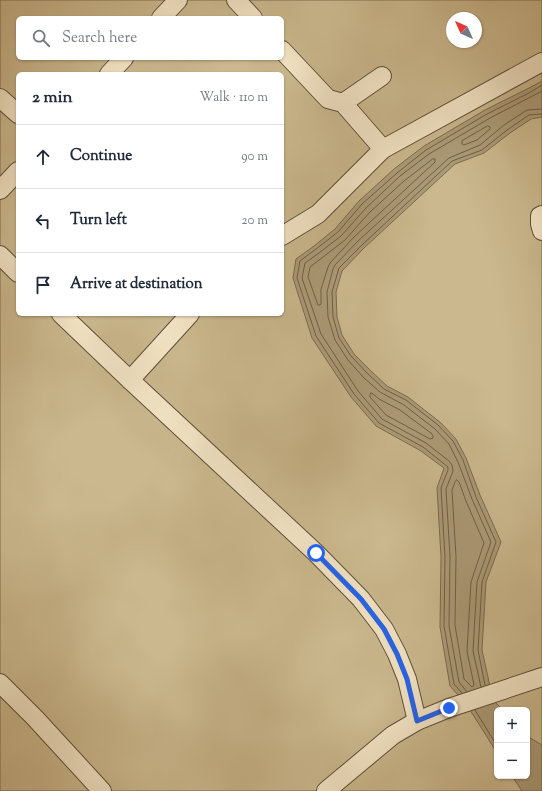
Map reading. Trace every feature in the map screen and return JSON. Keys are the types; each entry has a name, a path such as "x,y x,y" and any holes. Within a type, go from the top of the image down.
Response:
{"street":[{"path":"163,16 178,0"},
{"path":"236,0 251,16"},
{"path":"284,52 328,99 343,103 384,149"},
{"path":"111,72 122,60"},
{"path":"284,235 318,214 384,149 542,62"},
{"path":"343,103 382,76"},
{"path":"0,98 16,112"},
{"path":"0,190 16,173"},
{"path":"542,215 540,216 540,224 542,231"},
{"path":"0,255 16,271"},
{"path":"63,316 316,553 361,599 384,629 397,654 407,679 417,721"},
{"path":"130,380 188,316"},
{"path":"326,791 393,735 417,721 449,708 542,677"},
{"path":"0,684 35,718 102,791"}],"shaded area":[{"path":"0,0 542,0 542,791 0,791"}],"water":[{"path":"542,81 542,117 531,119 484,153 455,164 364,248 342,271 336,292 337,317 342,335 354,354 387,386 408,397 441,423 456,439 466,458 480,495 501,542 486,582 482,650 493,700 500,707 494,707 494,748 466,704 450,686 440,627 441,557 437,488 444,468 421,451 376,426 351,397 312,338 293,278 296,259 335,229 359,201 394,169 424,146 485,110"},
{"path":"530,738 542,745 542,791 522,791 514,779 530,779"}],"route":[{"path":"316,553 361,599 384,629 397,654 407,679 417,721 449,708"}]}
